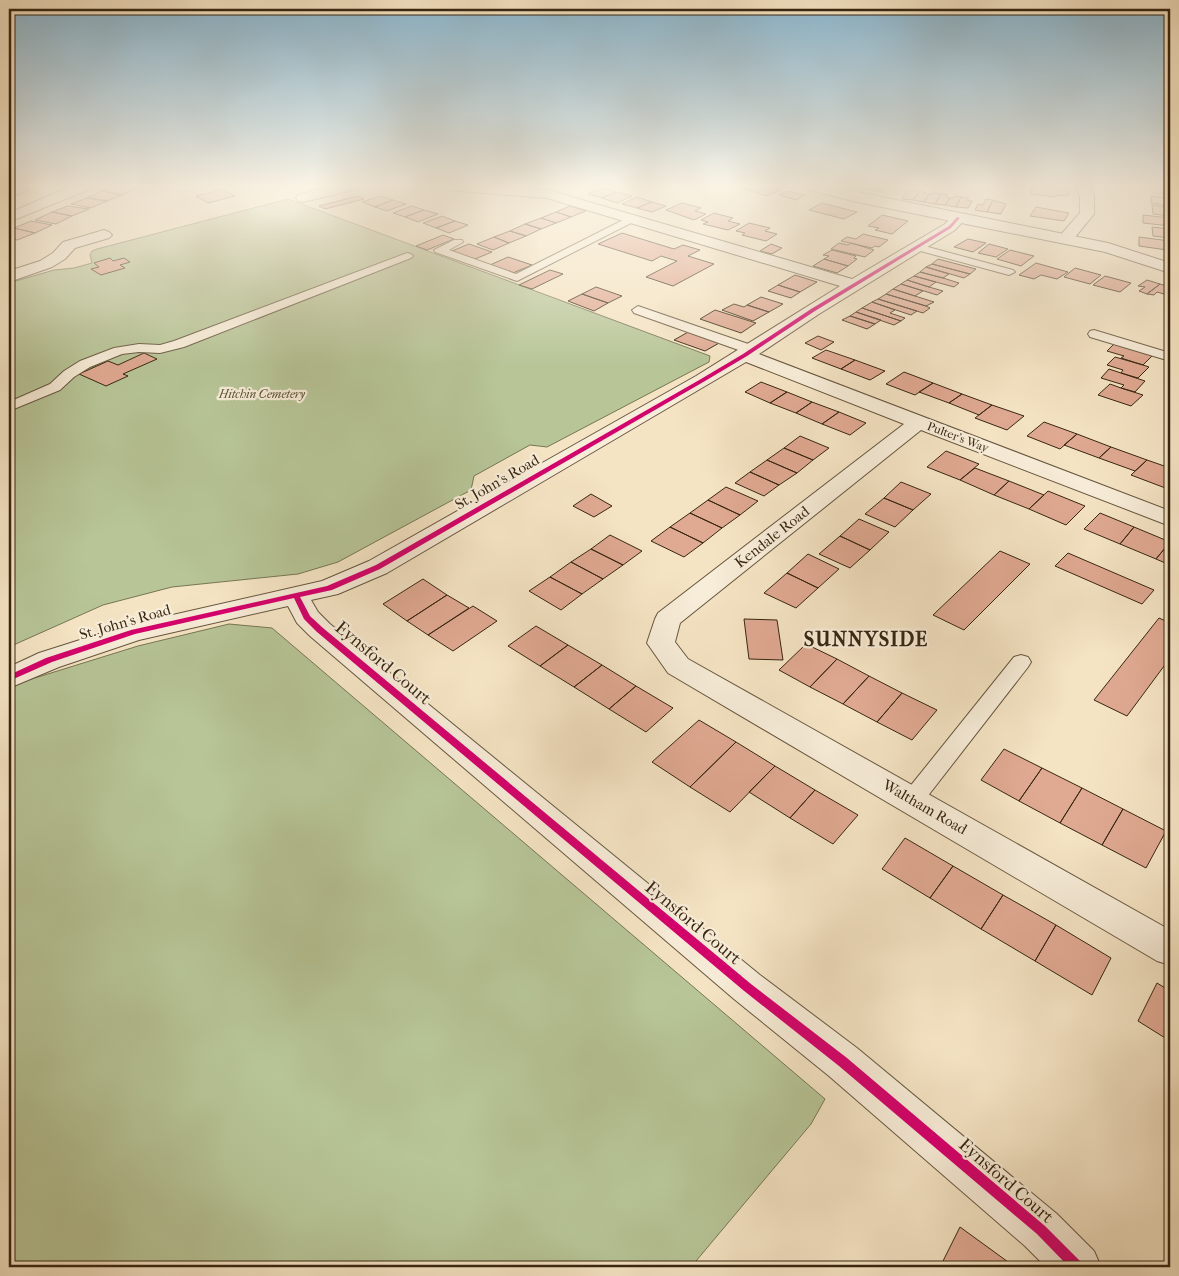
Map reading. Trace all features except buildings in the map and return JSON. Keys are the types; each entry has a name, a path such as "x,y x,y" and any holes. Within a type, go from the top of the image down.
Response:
{"street":[{"path":"9,277 46,264 59,256 69,246"},
{"path":"721,246 855,285"},
{"path":"1096,246 1170,268"},
{"name":"St. John's Road","path":"9,678 49,660 134,632 329,588 378,567 748,353 917,247"},
{"name":"Pulter's Way","path":"748,353 919,422 1170,519"},
{"name":"Kendale Road","path":"678,666 661,643 668,619 919,422"},
{"name":"Eynsford Court","path":"296,596 307,616 320,630 746,987 843,1062 1041,1230 1078,1267"},
{"name":"Waltham Road","path":"678,666 1170,949"}],"lane":[{"path":"450,246 439,250 517,278 580,246"},
{"path":"917,247 1009,272"},
{"path":"9,407 55,387 85,364 120,351 138,348 160,349 179,344 406,256"},
{"path":"477,264 490,258"},
{"path":"638,310 748,353"},
{"path":"1094,334 1170,357"},
{"path":"912,800 1021,662"}],"green space":[{"name":"Hitchin Cemetery","path":"110,246 413,246 710,356 709,362 547,447 530,445 474,476 471,490 338,562 298,574 172,587 103,605 9,647 9,283 54,270 74,268 92,263 90,255 92,251"},
{"path":"229,624 272,628 825,1099 811,1124 691,1267 9,1267 9,686 138,646"}],"cycle path":[{"path":"9,678 49,660 134,632 329,588 378,567 703,380 919,246"},
{"path":"296,596 307,617 320,630 747,987 843,1062 1041,1230 1078,1267"}],"district":[{"name":"SUNNYSIDE","path":"866,639"}]}
